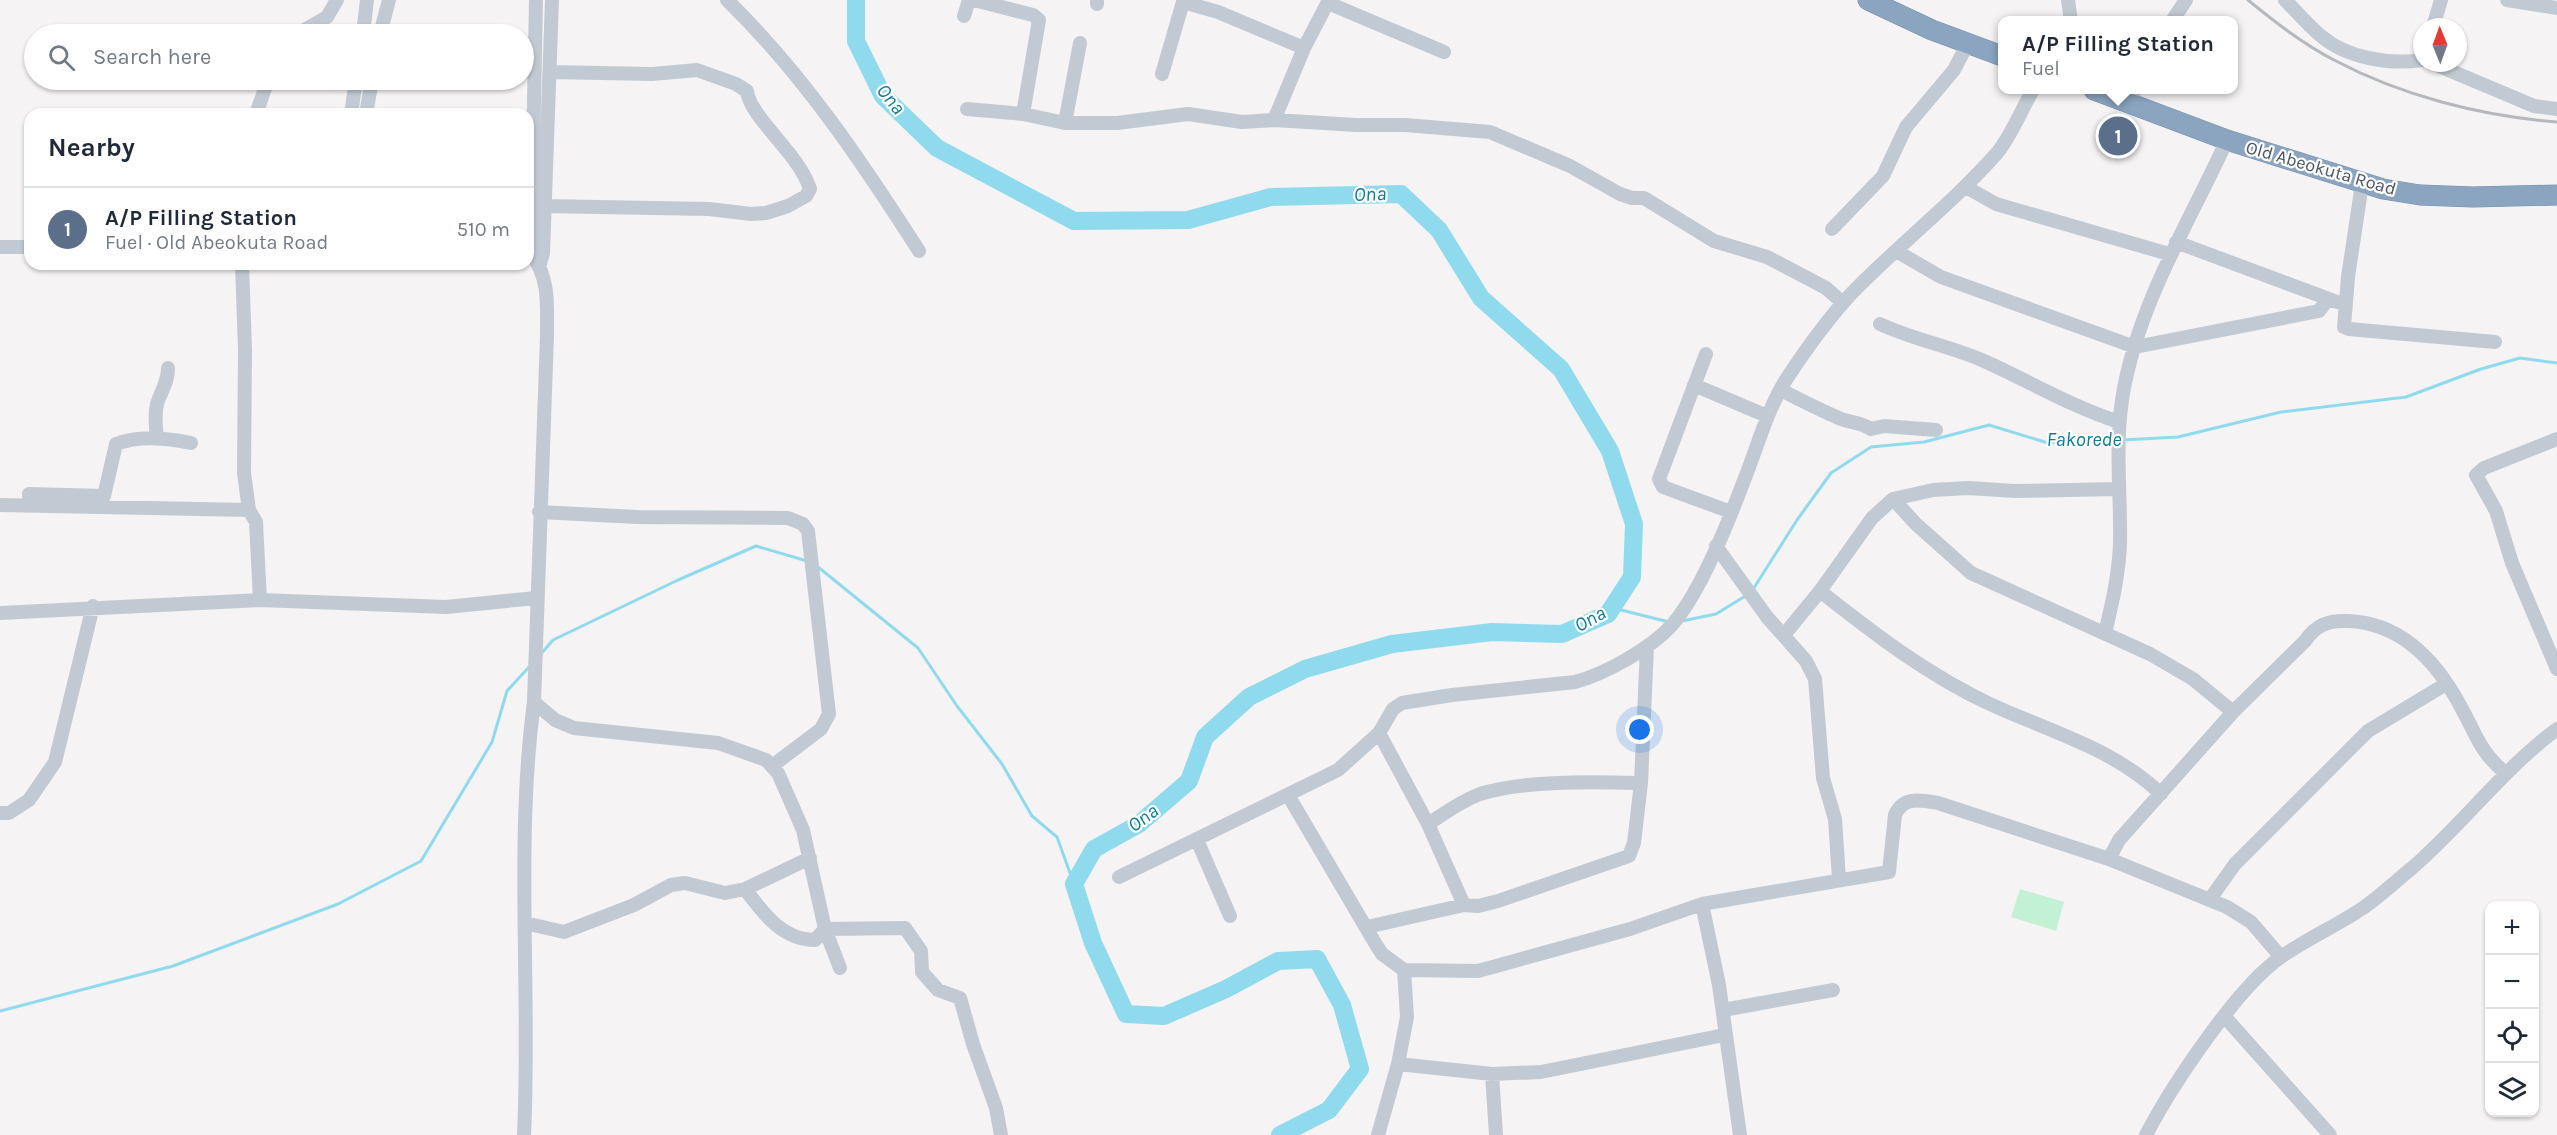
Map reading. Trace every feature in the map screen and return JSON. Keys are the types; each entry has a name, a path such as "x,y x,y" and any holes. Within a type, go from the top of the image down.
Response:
{"highway":[{"path":"1868,0 1968,44 1998,55"},
{"name":"Old Abeokuta Road","path":"2132,96 2227,140 2362,184 2420,195 2557,195"}],"street":[{"path":"315,24 327,17 337,0"},
{"path":"524,1135 527,1074 525,923 527,751 534,702 547,313 547,290 535,256 536,0"},
{"path":"535,256 543,206 552,0"},
{"path":"727,0 762,34 820,105 873,179 919,251"},
{"path":"964,16 969,0"},
{"path":"974,0 1033,15 1039,20 1023,114"},
{"path":"2068,0 2070,16"},
{"path":"2175,16 2186,0"},
{"path":"2285,0 2322,37 2351,53 2393,62 2413,61"},
{"path":"2436,18 2441,0"},
{"path":"2507,0 2557,8"},
{"path":"364,24 367,1 388,4 383,24"},
{"path":"1274,120 1304,48 1329,1 1444,52"},
{"path":"1162,74 1183,2 1221,6 1304,48"},
{"path":"1065,123 1080,43"},
{"path":"1832,229 1883,176 1906,127 1954,70 1968,44"},
{"path":"543,206 709,209 752,214 788,206 806,196 810,189 806,176 795,158 749,104 747,91 736,84 698,70 652,74 550,72"},
{"path":"2453,72 2534,106 2557,109"},
{"path":"258,108 264,90"},
{"path":"352,108 355,90"},
{"path":"367,108 370,90"},
{"path":"1119,878 1338,770 1379,733 1393,709 1402,703 1452,695 1575,682 1586,679 1647,647 1674,622 1716,546 1767,416 1781,390 1843,303 1966,187 1998,152 2030,94"},
{"path":"967,109 1023,114 1065,123 1117,123 1188,114 1242,122 1274,120 1356,125 1436,126 1490,132 1546,155 1626,196 1644,198 1714,241 1767,257 1812,280 1843,303"},
{"path":"2105,633 2119,560 2119,422 2124,388 2135,347 2173,248 2227,140"},
{"path":"2362,184 2343,323 2349,329 2495,342"},
{"path":"1966,187 1996,204 2173,248 2344,305"},
{"path":"0,247 24,247"},
{"path":"1896,251 1941,277 2135,347 2319,311 2328,299"},
{"path":"242,270 245,350 244,474 249,510 256,522 260,600"},
{"path":"1880,324 1911,338 1960,351 2077,406 2119,422"},
{"path":"1706,354 1659,479 1660,484 1731,512"},
{"path":"157,438 155,416 158,402 168,382 168,368"},
{"path":"1694,385 1767,416"},
{"path":"1781,390 1806,404 1844,420 1861,422 1871,429 1884,426 1936,430"},
{"path":"30,505 29,494 104,496 116,444 128,439 157,438 191,443"},
{"path":"2557,439 2484,468 2476,475 2496,511 2512,563 2557,669"},
{"path":"1784,635 1820,591 1872,518 1893,500 1933,490 1968,488 2014,491 2119,489"},
{"path":"1893,500 1916,524 1971,573 2105,633 2193,680 2233,712"},
{"path":"0,505 249,510"},
{"path":"539,512 637,517 788,518 803,524 808,531 811,551 829,714 821,729 772,766"},
{"path":"1716,546 1767,618 1806,661 1815,679 1823,778 1835,819 1839,879"},
{"path":"1820,591 1864,626 1935,674 1990,704 2086,744 2118,760 2161,794"},
{"path":"0,613 93,606 260,600 447,607 536,598"},
{"path":"0,813 9,813 29,800 56,762 93,606"},
{"path":"2109,859 2119,840 2233,712 2305,641 2313,630 2323,623 2338,621 2381,625 2397,632 2429,661 2446,684 2482,751 2505,773"},
{"path":"1367,927 1464,905 1478,906 1498,901 1623,861 1629,856 1634,843 1641,783 1647,647"},
{"path":"2210,899 2235,864 2368,730 2446,684"},
{"path":"534,702 555,720 574,728 718,743 765,760 772,766 778,772 789,794 810,858 825,929 840,968"},
{"path":"2146,1135 2155,1118 2225,1017 2260,974 2281,957 2363,908 2395,882 2456,828 2505,773 2557,729"},
{"path":"1379,733 1428,824 1464,905"},
{"path":"1428,824 1466,801 1497,790 1600,782 1641,783"},
{"path":"1288,795 1382,954 1404,970 1478,971 1630,929 1702,904 1839,879 1889,873 1895,815 1898,808 1911,800 1938,803 2109,859 2210,899 2250,922 2281,957"},
{"path":"1197,840 1230,916"},
{"path":"525,923 564,932 634,905 671,885 681,883 725,893 745,890 810,858"},
{"path":"745,890 771,921 794,936 815,940 825,929 905,928 921,951 922,972 938,990 960,998 973,1044 996,1108 1001,1135"},
{"path":"1702,904 1723,1010 1724,1035 1740,1135"},
{"path":"1378,1135 1398,1064 1408,1006 1404,970"},
{"path":"1723,1010 1833,990"},
{"path":"2225,1017 2330,1135"},
{"path":"1398,1064 1492,1074 1541,1072 1724,1035"},
{"path":"1492,1074 1496,1135"}],"green space":[{"path":"2020,889 2064,902 2056,931 2011,917"}],"waterway":[{"name":"Ona","path":"856,0 856,41 883,96 937,148 1074,221 1188,220 1271,197 1401,194 1439,230 1481,298 1561,369 1610,451 1634,524 1632,577 1608,614 1562,634 1492,632 1392,644 1305,669 1249,697 1205,737 1189,781 1139,824 1094,849 1074,884 1093,943 1126,1014 1164,1016 1226,989 1278,961 1317,959 1342,1005 1360,1069 1329,1110 1280,1135"},
{"name":"Fakorede","path":"2123,440 2178,437 2281,412 2406,397 2481,369 2520,358 2557,363"},
{"name":"Fakorede","path":"1752,591 1797,520 1831,473 1871,447 1924,442 1989,425 2048,443 2113,441"},
{"path":"540,655 553,640 678,580 756,546 807,561"},
{"path":"818,567 918,648 957,706 1002,764 1032,816 1057,837 1074,884"},
{"name":"Fakorede","path":"1682,621 1716,614 1747,595"},
{"name":"Fakorede","path":"1613,608 1669,622"},
{"path":"0,1011 173,966 338,904 421,861 492,742 507,691 529,667"}],"railway":[{"path":"2248,0 2311,47 2360,73 2387,84 2414,94 2471,109 2557,122"}],"place":[{"name":"A/P Filling Station","path":"2118,136"}]}
